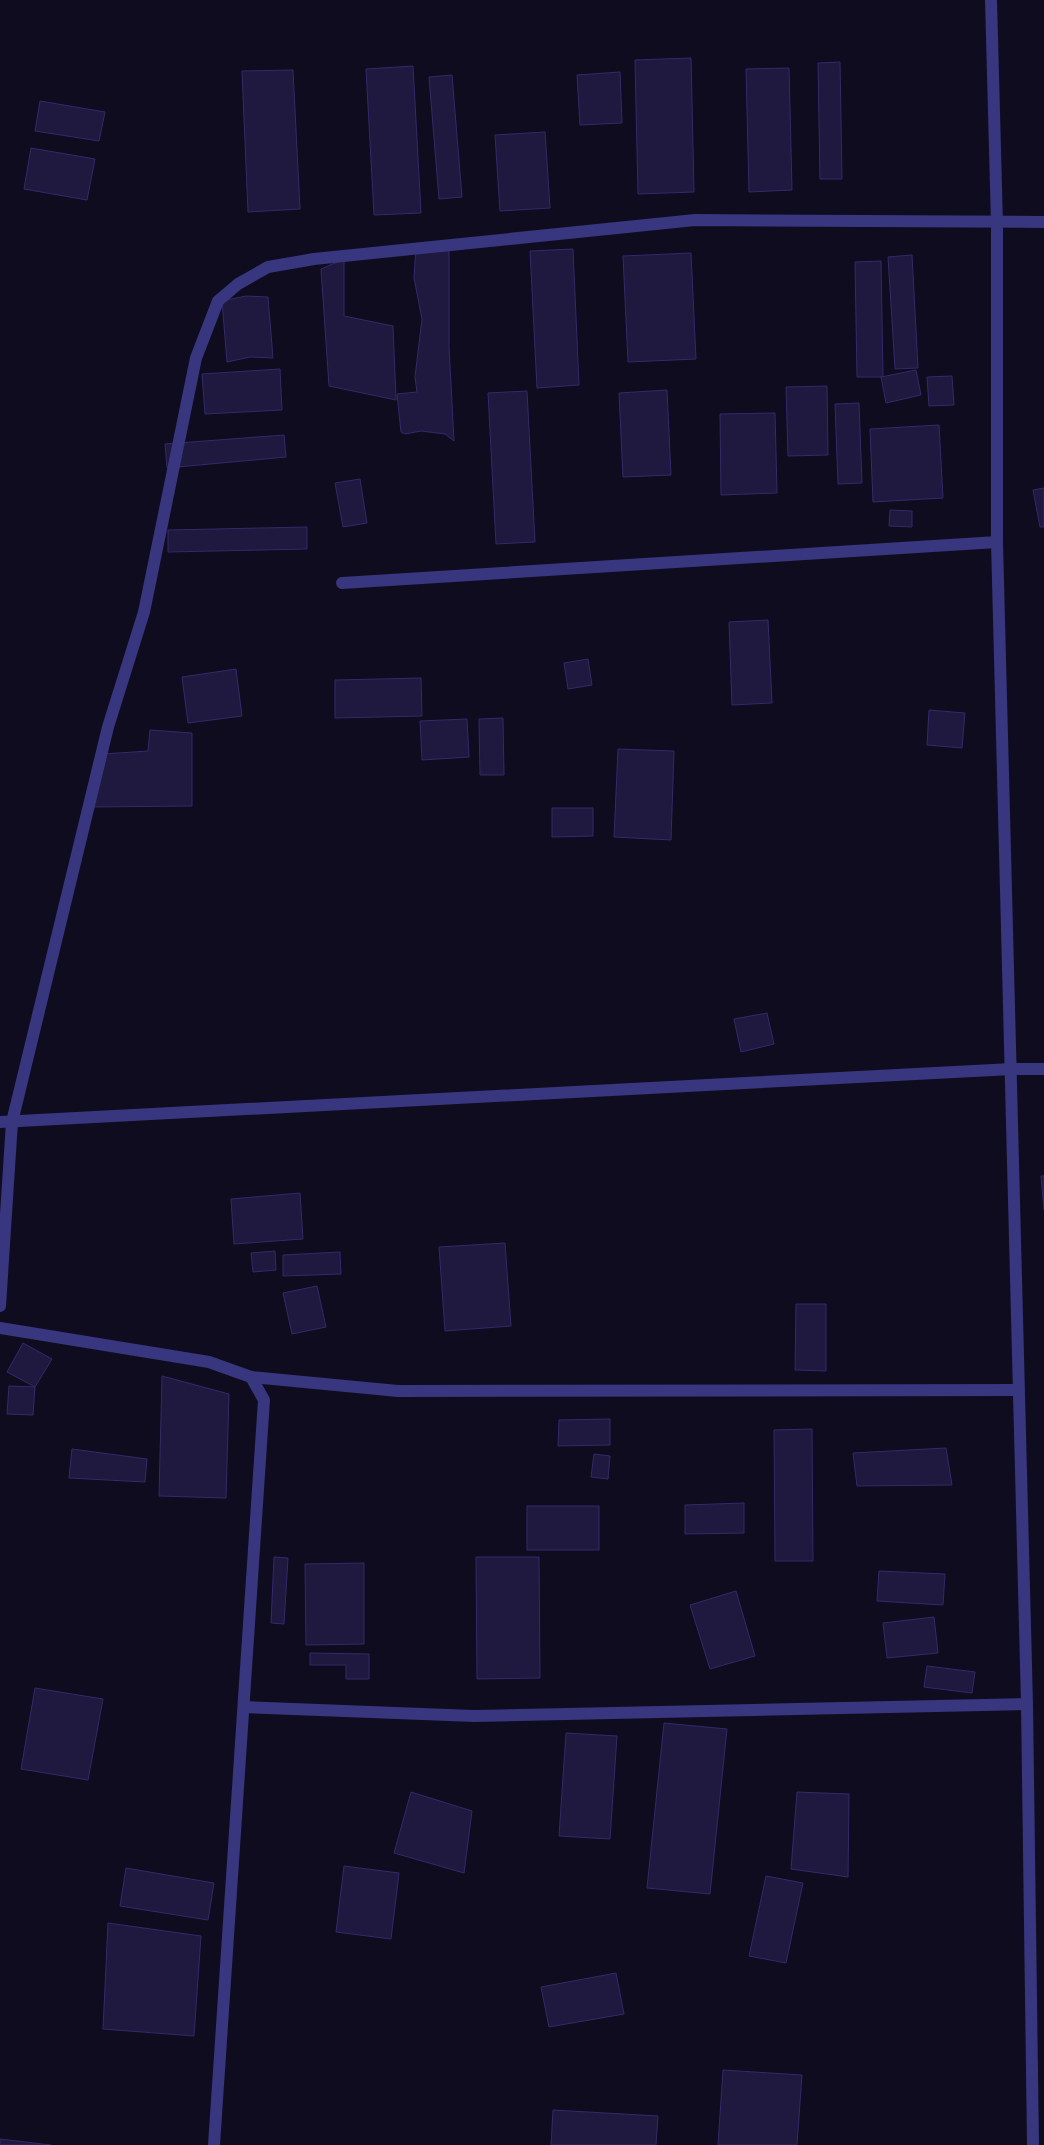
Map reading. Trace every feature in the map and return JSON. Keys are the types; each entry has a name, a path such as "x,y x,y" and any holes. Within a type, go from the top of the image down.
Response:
{"street":[{"path":"991,0 997,224 997,542 1027,1704 1033,2145"},
{"path":"0,1306 6,1122 108,727 144,612 196,358 218,301 238,284 268,267 314,259 658,224 734,219 997,224 1044,222"},
{"path":"342,583 997,542"},
{"path":"6,1122 1012,1069 1044,1069"},
{"path":"0,1328 209,1362 251,1377 398,1391 1018,1390"},
{"path":"214,2145 264,1400 251,1377"},
{"path":"244,1707 474,1716 1027,1704"}],"building":[{"path":"691,58 694,192 638,194 635,60"},
{"path":"840,62 842,179 820,179 818,63"},
{"path":"413,66 421,213 374,215 366,69"},
{"path":"789,68 792,190 749,192 746,69"},
{"path":"293,70 300,209 248,212 242,71"},
{"path":"620,72 622,123 580,125 577,75"},
{"path":"452,75 462,197 439,199 429,77"},
{"path":"40,101 105,112 99,141 35,131"},
{"path":"545,132 550,208 500,211 495,135"},
{"path":"31,148 95,159 87,200 24,189"},
{"path":"416,246 449,250 449,347 454,441 445,434 421,431 405,434 401,432 397,394 417,392 415,377 422,319 414,278"},
{"path":"573,249 579,385 537,388 530,251"},
{"path":"691,253 696,359 628,362 623,256"},
{"path":"912,255 918,368 895,369 888,257"},
{"path":"344,259 344,316 393,326 396,400 329,386 321,269"},
{"path":"881,261 883,377 857,377 855,262"},
{"path":"246,296 268,297 273,358 250,357 227,362 222,301"},
{"path":"280,369 282,410 205,414 202,374"},
{"path":"916,370 921,395 886,403 881,377"},
{"path":"952,376 954,405 929,406 927,377"},
{"path":"827,386 828,455 788,456 786,387"},
{"path":"667,390 671,475 623,477 619,393"},
{"path":"527,391 535,542 496,544 488,393"},
{"path":"859,403 862,483 838,484 835,404"},
{"path":"775,413 777,493 721,495 720,414"},
{"path":"939,425 943,498 873,502 870,429"},
{"path":"284,435 286,457 167,468 165,444"},
{"path":"360,479 367,523 343,527 335,483"},
{"path":"1044,488 1044,527 1040,527 1033,490"},
{"path":"890,510 912,511 912,527 889,526"},
{"path":"307,527 307,549 168,552 168,530"},
{"path":"768,620 772,703 732,705 729,622"},
{"path":"588,659 592,685 568,689 564,663"},
{"path":"236,669 242,716 188,723 182,677"},
{"path":"421,678 422,716 335,718 335,680"},
{"path":"929,710 965,713 962,748 927,745"},
{"path":"503,718 504,775 480,775 479,719"},
{"path":"467,719 469,757 422,760 420,721"},
{"path":"150,730 192,733 192,806 91,807 103,754 148,751"},
{"path":"618,749 674,751 671,840 614,837"},
{"path":"552,808 593,808 593,836 552,837"},
{"path":"767,1013 774,1044 741,1052 734,1019"},
{"path":"1041,1176 1044,1176 1044,1210"},
{"path":"300,1193 303,1239 234,1244 231,1199"},
{"path":"505,1243 511,1326 445,1331 439,1247"},
{"path":"275,1251 276,1270 253,1272 251,1253"},
{"path":"340,1252 341,1274 283,1276 283,1255"},
{"path":"317,1286 326,1327 292,1334 283,1293"},
{"path":"796,1304 826,1304 826,1371 795,1370"},
{"path":"23,1343 52,1359 35,1387 7,1372"},
{"path":"162,1376 229,1394 226,1498 159,1496"},
{"path":"9,1386 35,1387 33,1415 7,1414"},
{"path":"610,1419 610,1445 558,1446 559,1420"},
{"path":"812,1429 813,1561 775,1561 774,1430"},
{"path":"946,1448 952,1485 857,1486 853,1453"},
{"path":"72,1449 147,1459 145,1482 69,1478"},
{"path":"594,1454 610,1456 608,1479 591,1477"},
{"path":"744,1503 744,1533 685,1534 685,1505"},
{"path":"527,1506 599,1506 599,1550 527,1550"},
{"path":"274,1557 288,1558 284,1624 271,1623"},
{"path":"476,1557 539,1557 540,1678 477,1679"},
{"path":"364,1563 364,1644 306,1645 305,1564"},
{"path":"879,1571 945,1574 943,1605 877,1601"},
{"path":"736,1591 755,1656 710,1669 690,1605"},
{"path":"934,1617 938,1653 887,1658 883,1623"},
{"path":"310,1653 369,1654 369,1679 346,1679 346,1665 310,1665"},
{"path":"927,1666 975,1672 972,1693 924,1687"},
{"path":"35,1688 103,1699 88,1780 21,1769"},
{"path":"664,1723 727,1729 710,1894 647,1888"},
{"path":"566,1733 617,1736 610,1839 559,1836"},
{"path":"411,1792 472,1811 464,1873 394,1853"},
{"path":"797,1792 849,1794 848,1877 791,1869"},
{"path":"344,1866 399,1873 391,1939 336,1932"},
{"path":"126,1868 214,1883 208,1920 120,1906"},
{"path":"766,1876 803,1883 786,1963 749,1956"},
{"path":"108,1923 201,1936 194,2036 103,2029"},
{"path":"616,1973 624,2014 549,2027 541,1987"},
{"path":"723,2070 802,2075 797,2145 718,2145"},
{"path":"553,2110 658,2116 656,2145 551,2145"},
{"path":"0,2139 51,2145 0,2145"}]}
